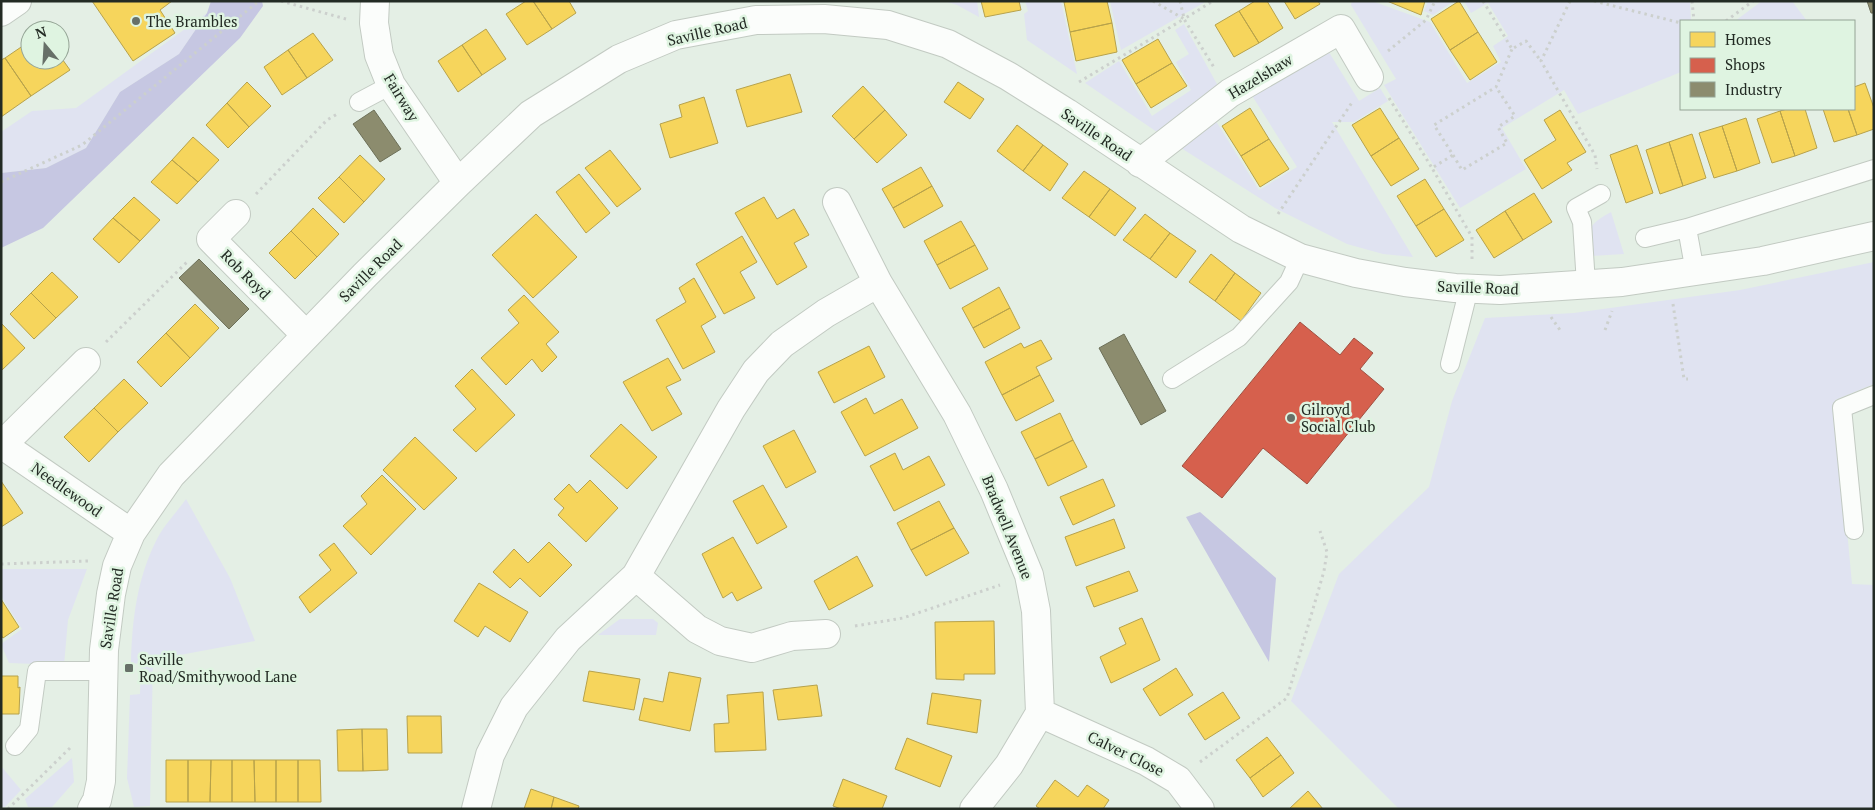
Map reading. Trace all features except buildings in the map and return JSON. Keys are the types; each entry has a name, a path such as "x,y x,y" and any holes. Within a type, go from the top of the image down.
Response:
{"street":[{"path":"1,12 17,1"},
{"name":"Saville Road","path":"92,809 97,800 101,780 104,650 117,566 131,533 171,475 306,335 458,183 531,114 619,59 676,35 824,10 888,25 948,44 1008,76 1067,113 1241,229 1300,258 1395,281 1470,275 1500,290 1622,282 1763,261 1874,236"},
{"name":"Fairway","path":"375,12 379,55 391,85 458,183"},
{"name":"Hazelshaw","path":"1140,163 1230,93 1341,29 1369,77"},
{"name":"Bradwell Avenue","path":"837,202 878,283 957,414 994,490 1029,575 1036,611 1040,713"},
{"name":"Rob Royd","path":"236,214 211,239 306,335"},
{"path":"476,809 490,755 514,707 568,639 636,576 731,409 756,371 782,344 826,313 878,283"},
{"name":"Needlewood","path":"86,362 2,444 131,533"},
{"path":"636,576 697,628 720,641 752,648 792,625 826,634"},
{"path":"974,809 1009,765 1040,713"},
{"name":"Calver Close","path":"1040,713 1146,760 1178,780 1200,809"}],"lane":[{"path":"359,102 391,85"},
{"path":"1645,238 1687,228 1874,169"},
{"path":"1586,284 1582,222 1576,208 1601,194"},
{"path":"1687,228 1695,272"},
{"path":"1172,379 1239,337 1289,282 1300,258"},
{"path":"1450,364 1470,275"},
{"path":"1854,530 1842,408 1874,395"},
{"path":"15,746 30,729 36,672 103,671"}],"path":[{"path":"1,182 82,145 258,1"},
{"path":"281,1 357,23 375,12"},
{"path":"1153,1 1184,19"},
{"path":"1180,1 1184,19 1230,93"},
{"path":"1079,82 1213,1"},
{"path":"1277,214 1369,77 1381,56 1426,20 1435,1"},
{"path":"1483,1 1512,49"},
{"path":"1540,61 1570,1"},
{"path":"1594,1 1680,22"},
{"path":"1692,1 1694,20"},
{"path":"1727,20 1753,1"},
{"path":"1496,87 1515,116 1498,127 1507,143 1462,170 1434,124 1496,87 1512,49 1526,41 1540,61 1595,155 1601,194"},
{"path":"1369,77 1382,88 1472,237 1470,275"},
{"path":"236,214 327,120 359,102"},
{"path":"1432,168 1453,155"},
{"path":"86,362 211,239"},
{"path":"1668,276 1684,379 1688,379"},
{"path":"1178,780 1287,698 1328,552 1320,531"},
{"path":"1,564 90,561 117,566"},
{"path":"826,634 842,629 903,618 1029,575"},
{"path":"8,809 102,716"}],"shaded area":[{"path":"211,1 262,1 263,6 240,38 43,228 1,248 1,173 46,168 86,148 120,92 179,54 207,13"},
{"path":"944,1 977,1 979,17 957,5"},
{"path":"1025,1 1061,1 1077,74 1027,40 1024,14 1028,11"},
{"path":"1110,1 1207,1 1121,50"},
{"path":"1352,1 1372,1 1430,22 1467,83 1501,62 1493,46 1508,36 1488,3 1471,13 1464,1 1690,1 1691,20 1680,20 1680,72 1578,114 1564,90 1502,128 1526,169 1460,208 1384,85 1396,79 1351,5"},
{"path":"1428,1 1454,1 1433,15 1424,11"},
{"path":"1762,1 1792,1 1806,20 1736,20"},
{"path":"207,13 179,54 120,92 86,148 46,168 1,173 1,132 32,111 76,108"},
{"path":"1184,24 1218,86 1157,132 1085,83 1119,61 1152,116 1191,90 1176,62 1189,54 1175,30"},
{"path":"1327,49 1359,101 1380,88 1388,101 1354,122 1332,122 1413,257 1383,254 1347,244 1275,208 1178,146 1214,118 1259,190 1297,167 1251,94"},
{"path":"1611,212 1624,254 1592,256 1591,229 1597,221"},
{"path":"1874,262 1874,384 1835,400 1852,584 1874,585 1874,809 1399,809 1291,701 1339,574 1429,487 1452,401 1485,318 1574,313 1740,290"},
{"path":"186,499 230,578 255,641 153,660 150,806 134,807 127,778 130,695 140,694 141,664 131,663 134,615 140,584 150,554 160,534"},
{"path":"1200,512 1276,578 1269,662 1186,517"},
{"path":"1,569 87,569 68,620 64,665 9,663 1,644 22,629 1,596"},
{"path":"620,619 653,619 658,623 656,635 598,635"},
{"path":"72,758 74,782 52,807 28,807 25,799"},
{"path":"1,766 21,790 5,807 1,807"}],"place":[{"name":"The Brambles","path":"136,21"},
{"name":"Gilroyd Social Club","path":"1291,418"},
{"name":"Saville Road/Smithywood Lane","path":"129,668"}]}
